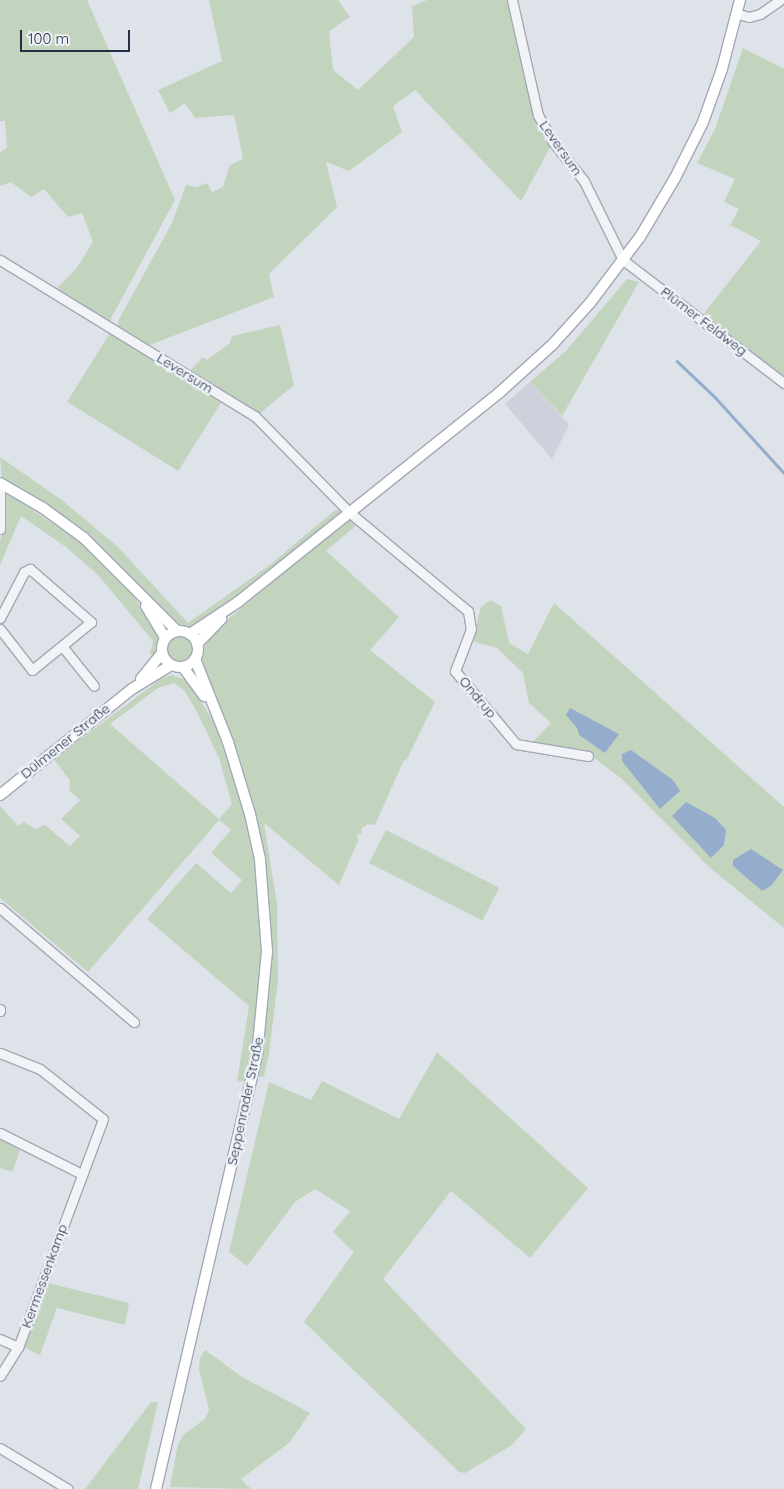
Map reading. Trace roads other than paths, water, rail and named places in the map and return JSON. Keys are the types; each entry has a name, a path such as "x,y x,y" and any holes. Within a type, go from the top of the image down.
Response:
{"main road":[{"path":"190,634 238,602 499,393 553,344 624,260 675,178 703,122 738,14 740,0"},
{"path":"0,483 63,522 134,586 177,631 190,634 197,644"},
{"path":"134,586 165,638 162,653 170,665 183,667 195,659 197,644 238,602"},
{"path":"165,638 177,631"},
{"name":"Dülmener Straße","path":"132,688 162,653"},
{"name":"Seppenrader Straße","path":"156,1489 250,1084 264,1001 267,951 260,859 239,774 195,659"},
{"name":"Dülmener Straße","path":"0,795 132,688 170,665"},
{"name":"Seppenrader Straße","path":"183,667 216,713"}],"street":[{"name":"Leversum","path":"512,0 538,114 553,142 584,181 624,260"},
{"path":"738,14 749,17 760,14 780,0"},
{"name":"Leversum","path":"0,260 256,416 349,512"},
{"name":"Plümer Feldweg","path":"624,260 784,383"},
{"path":"0,490 2,512 0,529"},
{"name":"Ondrup","path":"349,512 468,611 471,629 455,670 516,744 588,756"},
{"path":"0,618 24,572 30,569 91,622 32,670 0,629"},
{"path":"62,646 94,686"},
{"path":"0,908 134,1022"},
{"name":"Kermessenkamp","path":"0,1053 40,1069 103,1119 18,1347 0,1376"},
{"path":"0,1133 82,1174"},
{"path":"0,1339 18,1347"},
{"path":"0,1448 68,1489"}],"water":[{"path":"570,708 619,734 605,753 579,735 577,728 566,715"},
{"path":"631,750 673,780 680,791 660,809 622,761 622,754"},
{"path":"686,802 715,818 726,830 724,845 711,858 672,816"},
{"path":"751,849 783,870 771,886 762,891 733,866 733,860"}],"waterway":[{"path":"677,361 716,398 784,473"}]}
